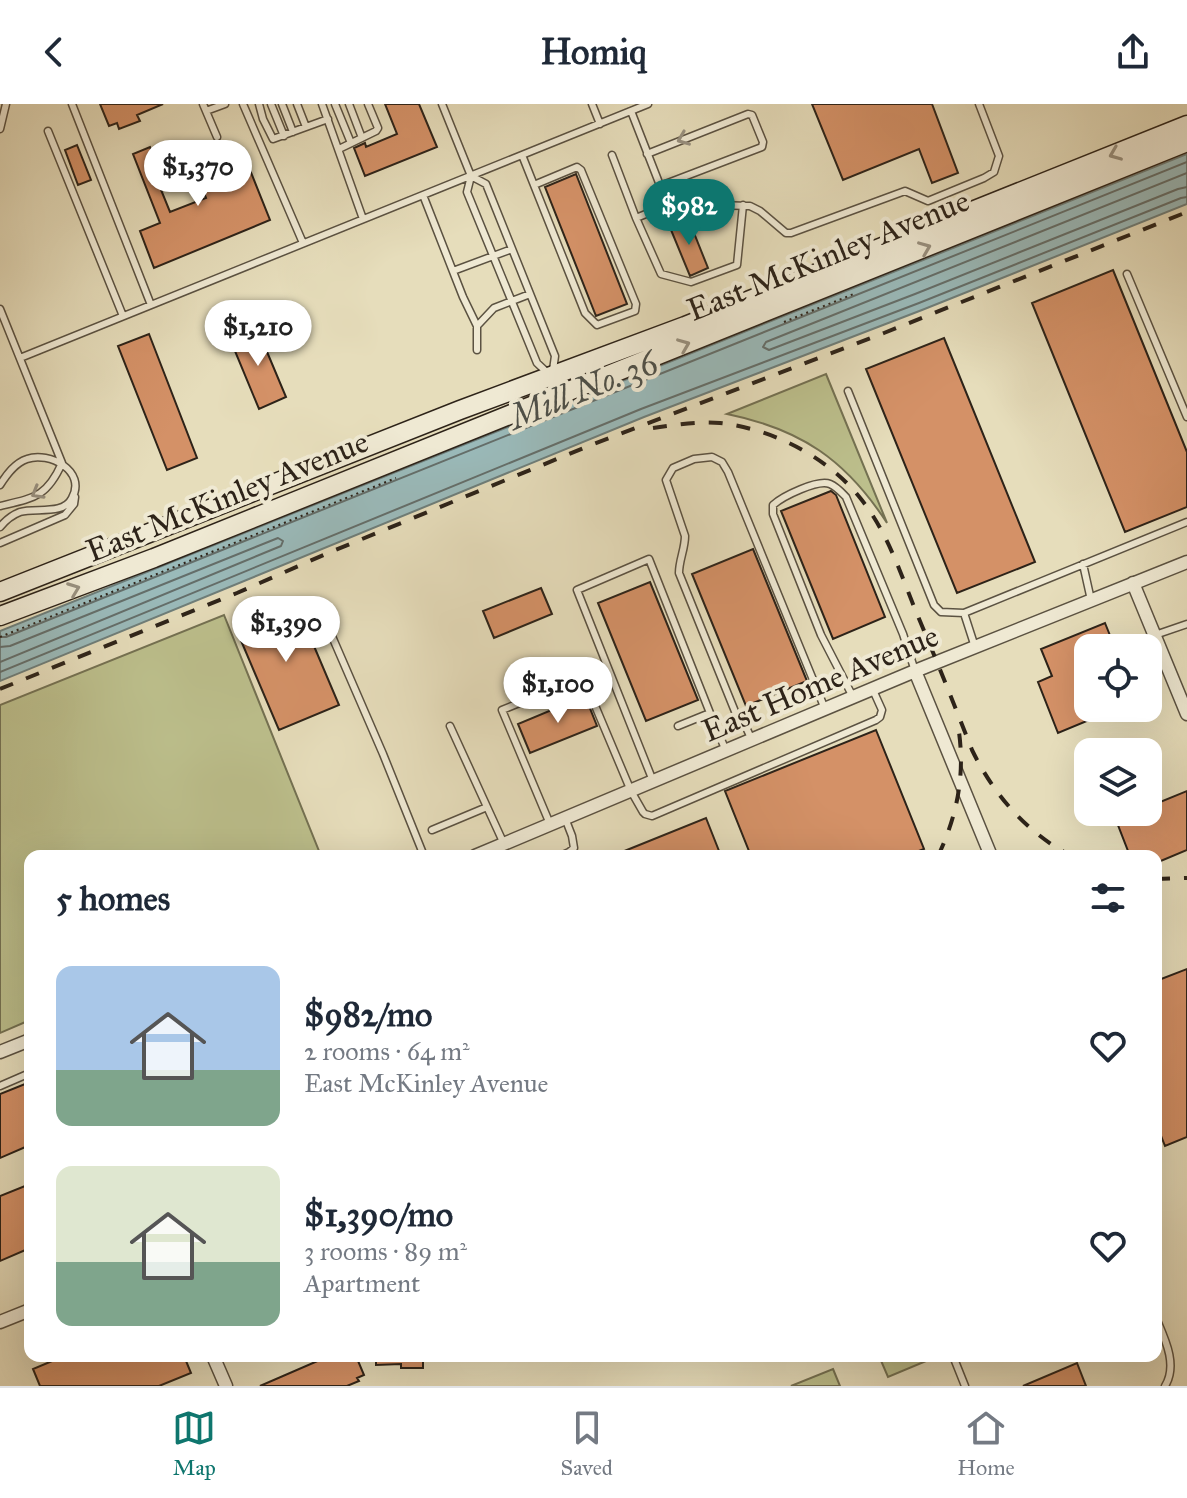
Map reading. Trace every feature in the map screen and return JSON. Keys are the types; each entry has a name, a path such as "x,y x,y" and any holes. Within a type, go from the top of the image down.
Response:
{"main road":[{"name":"East McKinley Avenue","path":"0,592 460,410 685,326 1187,125"},
{"name":"East McKinley Avenue","path":"0,615 154,558 1187,142"},
{"path":"552,377 559,395"},
{"path":"306,497 306,485 314,478 395,447 460,410"},
{"path":"154,558 207,524 269,497 278,490 279,483"}],"street":[{"name":"East Home Avenue","path":"499,849 550,824 915,671 1187,562"},
{"path":"1133,583 1155,634"},
{"path":"1162,652 1187,714"},
{"path":"915,671 989,850"},
{"path":"0,1052 24,1042"},
{"path":"0,1322 24,1312"},
{"path":"216,1362 226,1386"}],"lane":[{"path":"0,129 6,104"},
{"path":"72,104 151,305"},
{"path":"217,137 205,107 225,104"},
{"path":"243,104 303,243"},
{"path":"259,104 273,139 328,119"},
{"path":"271,104 284,136"},
{"path":"282,104 293,132"},
{"path":"297,104 306,127"},
{"path":"322,104 363,219"},
{"path":"335,104 351,143"},
{"path":"349,104 362,138"},
{"path":"339,149 374,133 378,128 368,104"},
{"path":"443,104 471,176 467,192 537,363 552,377"},
{"path":"592,104 600,124"},
{"path":"20,358 648,104"},
{"path":"636,218 673,203 743,205 760,211 786,233 791,233 905,191 928,201 994,172 999,156 979,104"},
{"path":"631,111 660,186 673,203"},
{"path":"647,154 748,114 752,115 763,142 762,147 660,186"},
{"path":"48,131 123,316"},
{"path":"522,155 585,313 597,325 635,311 636,304 581,170 577,167 534,185"},
{"path":"612,155 661,274 691,282 737,265 743,205"},
{"path":"471,176 486,184 555,356 552,377"},
{"path":"423,195 477,326 477,350"},
{"path":"453,271 512,249"},
{"path":"1127,274 1187,417"},
{"path":"477,326 494,308 530,294"},
{"path":"0,309 62,463 72,474 76,496 65,515 0,543"},
{"path":"848,391 934,605 941,612 964,613 1187,522"},
{"path":"0,485 16,465 27,459 38,457 62,463"},
{"path":"752,740 736,714 679,573 685,536 666,480 673,468 694,459 712,457 722,462 825,709"},
{"path":"0,506 44,491 62,463"},
{"path":"853,697 821,635 773,514 773,505 780,499 820,482 829,483 846,497 903,634 915,671"},
{"path":"0,527 23,511 67,505 74,487"},
{"path":"653,781 577,590 649,559 726,751"},
{"path":"1083,564 1091,600"},
{"path":"318,604 422,850"},
{"path":"964,613 975,647"},
{"path":"1158,634 1187,624"},
{"path":"550,824 502,710 583,677 631,791 645,814 655,815 876,720 882,710 872,689"},
{"path":"678,726 710,713"},
{"path":"450,726 487,807 499,849"},
{"path":"432,830 487,807"},
{"path":"565,818 572,836 574,848 572,850"},
{"path":"0,1086 24,1076"},
{"path":"1162,1331 1171,1366 1165,1386"},
{"path":"955,1362 965,1386"}],"green space":[{"path":"826,374 887,523 855,482 819,450 777,428 727,414"},
{"path":"224,615 319,850 24,850 24,1023 0,1033 0,705"},
{"path":"882,1362 924,1362 888,1377"},
{"path":"833,1369 840,1386 791,1386"}],"water":[{"path":"1187,154 1187,204 644,417 0,681 0,631"}],"building":[{"path":"100,104 163,104 137,115 140,121 119,129 117,123 109,126"},
{"path":"385,104 419,104 437,147 365,176 354,148 365,143 366,147 397,134"},
{"path":"812,104 932,104 958,173 932,183 919,149 843,180"},
{"path":"183,144 190,161 155,175 170,212 206,198 199,179 248,165 270,220 154,268 140,231 160,223 133,154 150,147 154,156"},
{"path":"77,145 91,180 78,185 65,150"},
{"path":"576,174 627,304 596,316 545,187"},
{"path":"688,218 708,268 690,276 669,225"},
{"path":"1113,270 1187,452 1187,507 1125,532 1032,303"},
{"path":"257,328 286,397 259,409 230,339"},
{"path":"149,334 197,458 167,470 118,346"},
{"path":"944,338 1035,562 957,593 866,369"},
{"path":"831,491 836,495 885,617 833,639 781,511"},
{"path":"753,549 807,681 746,706 692,574"},
{"path":"650,582 698,700 646,721 598,603"},
{"path":"541,588 552,614 494,638 483,611"},
{"path":"294,599 339,705 279,730 234,624"},
{"path":"1105,623 1109,634 1078,634"},
{"path":"1074,636 1074,722 1084,722 1058,733 1038,682 1052,676 1041,649"},
{"path":"585,696 597,726 530,753 518,724"},
{"path":"876,730 924,849 749,850 725,791"},
{"path":"1187,791 1187,850 1162,860 1162,850 1128,850 1118,826 1162,826 1162,801"},
{"path":"706,818 719,850 627,850"},
{"path":"1187,969 1187,1137 1165,1146 1162,1138 1162,979"},
{"path":"24,1084 24,1148 0,1158 0,1094"},
{"path":"24,1186 24,1251 0,1261 0,1196"},
{"path":"50,1362 186,1362 191,1373 159,1386 40,1386 33,1369"},
{"path":"315,1362 359,1362 364,1375 347,1386 260,1386"},
{"path":"376,1362 423,1362 423,1368 401,1368 401,1364 376,1365"},
{"path":"1077,1363 1086,1386 1023,1386"}],"railway":[{"path":"0,689 591,445 1187,212"},
{"path":"653,428 712,423 740,426 798,448 816,458 848,484 871,512 886,540 972,750 990,782 1026,824 1061,850"},
{"path":"940,850 958,796 961,764 959,732"},
{"path":"1162,879 1187,878"}],"water label":[{"name":"Mill No. 36","path":"583,389"}]}
